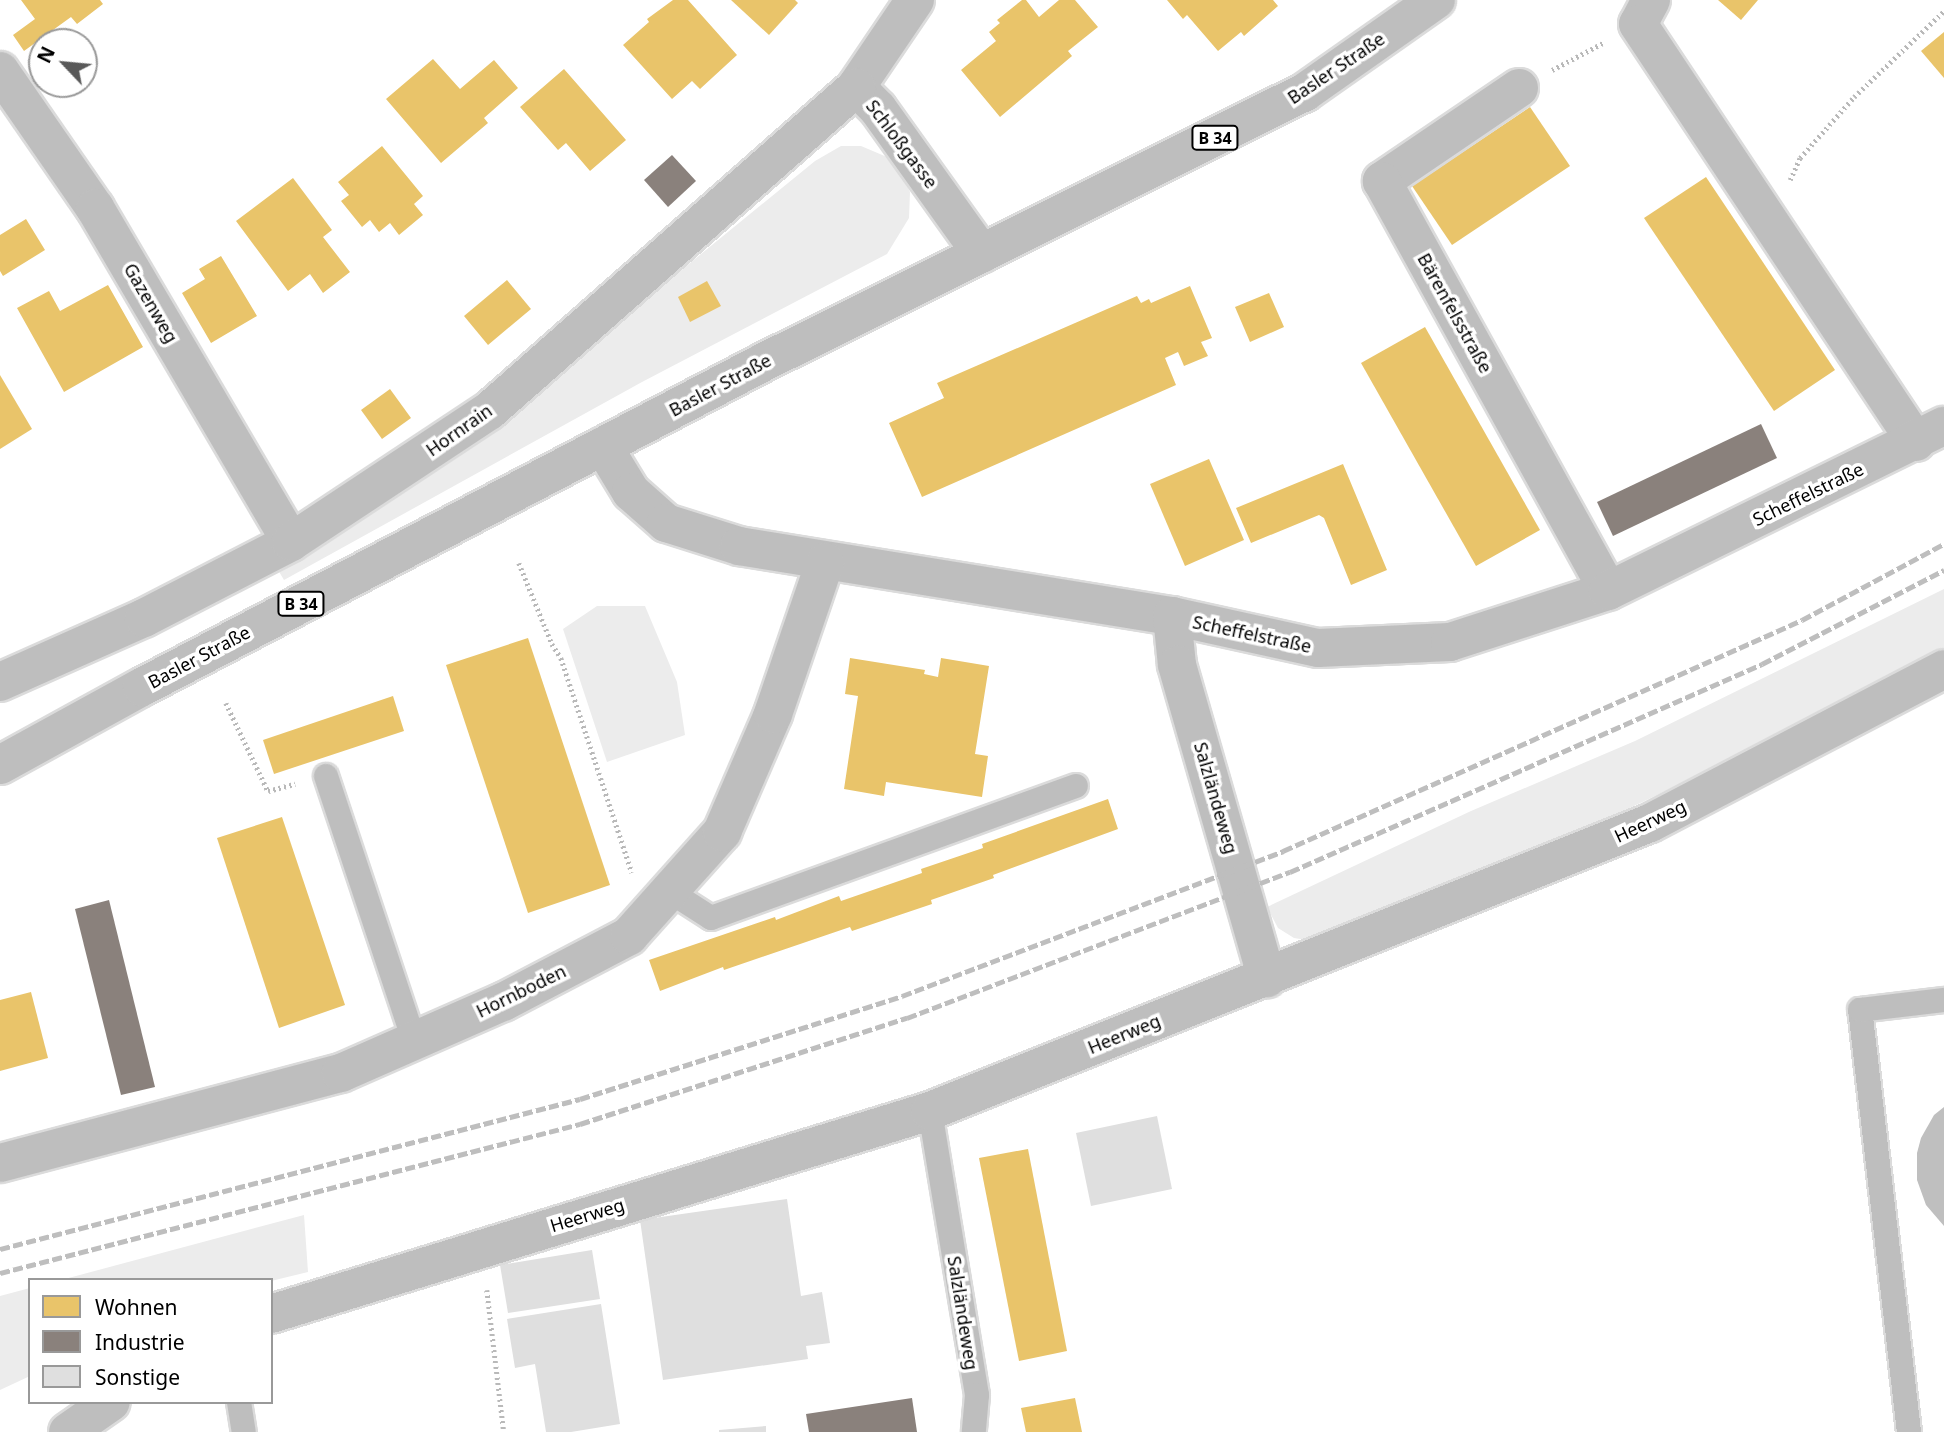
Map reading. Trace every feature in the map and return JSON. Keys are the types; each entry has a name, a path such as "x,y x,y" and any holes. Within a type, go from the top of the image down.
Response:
{"street":[{"name":"Schloßgasse","path":"915,0 856,87 878,109 982,254"},
{"name":"Basler Straße","path":"0,765 154,681 764,362 1305,93 1436,0"},
{"path":"1645,12 1770,226 1930,434"},
{"name":"Gazenweg","path":"0,71 94,208 291,542"},
{"name":"Hornrain","path":"0,682 144,618 291,542 489,411 856,87"},
{"name":"Bärenfelsstraße","path":"1519,88 1382,180 1608,591"},
{"name":"Scheffelstraße","path":"603,446 631,492 666,523 738,546 1172,617 1318,648 1450,642 1608,591 1930,434"},
{"name":"Hornboden","path":"0,1163 341,1073 503,1002 629,936 722,832 773,714 825,562"},
{"name":"Salzländeweg","path":"1172,617 1177,665 1267,978"},
{"name":"Heerweg","path":"273,1313 930,1111 1650,824 1944,669"},
{"path":"68,1432 108,1404"}],"lane":[{"path":"326,776 414,1041"},
{"path":"662,900 711,918 1076,786"},
{"path":"1909,1432 1860,1010 1944,1000"},
{"name":"Salzländeweg","path":"930,1111 977,1395 974,1432"},
{"path":"239,1404 244,1432"}],"path":[{"path":"1770,226 1800,158 1854,97 1944,11"},
{"path":"1519,88 1645,12"},
{"path":"519,563 552,644 561,659 640,895 662,900"},
{"path":"226,704 268,791 326,776"},
{"path":"482,1247 504,1432"}],"shaded area":[{"path":"841,146 861,146 887,157 901,172 910,192 909,218 887,254 642,382 284,580 278,570 565,365 815,161"},
{"path":"1944,589 1944,656 1630,808 1364,925 1319,942 1294,938 1278,928 1267,907 1471,811 1635,741"},
{"path":"597,606 645,606 677,682 685,735 607,762 563,629"},
{"path":"1944,1107 1944,1226 1926,1205 1917,1180 1917,1153 1921,1138 1934,1115"},
{"path":"304,1215 308,1272 273,1281 273,1278 68,1278"},
{"path":"28,1289 28,1377 0,1390 0,1296"}],"building: Wohnen":[{"path":"21,0 100,0 103,4 77,24 71,17 56,28 28,28 28,48 24,51 13,35 35,19"},
{"path":"673,0 688,0 737,55 700,89 692,81 672,99 623,45 649,22 647,19"},
{"path":"731,0 795,0 798,3 769,35"},
{"path":"1022,0 1026,0 1039,17 1059,0 1075,0 1098,27 1068,51 1072,56 1000,117 961,70 996,41 989,32 1000,23 997,20"},
{"path":"1167,0 1273,0 1278,6 1244,36 1241,32 1218,51 1187,15 1183,19"},
{"path":"1718,0 1758,0 1741,20"},
{"path":"1944,32 1944,78 1921,51"},
{"path":"433,59 460,89 494,60 518,88 484,118 488,123 441,163 386,99"},
{"path":"564,69 626,140 590,171 566,143 558,150 520,107"},
{"path":"1530,107 1570,166 1452,245 1412,186"},
{"path":"382,146 423,196 414,204 423,215 399,235 390,223 379,232 370,220 362,227 341,201 349,195 338,182"},
{"path":"1706,177 1835,370 1774,411 1644,218"},
{"path":"293,178 332,230 323,237 350,272 323,293 310,274 288,291 236,221"},
{"path":"26,219 45,250 3,276 0,271 0,235"},
{"path":"221,256 257,316 211,343 182,293 205,279 199,269"},
{"path":"507,280 531,309 488,345 464,316"},
{"path":"707,281 721,306 690,322 678,297"},
{"path":"108,285 143,347 64,392 17,308 49,291 60,311"},
{"path":"1190,286 1212,338 1201,342 1208,356 1184,366 1178,352 1165,358 1176,385 922,497 889,423 944,398 937,383 1137,296 1141,303 1149,299 1151,303"},
{"path":"1269,293 1284,327 1250,342 1235,307"},
{"path":"1425,327 1540,530 1476,566 1361,363"},
{"path":"0,375 32,429 0,449"},
{"path":"390,389 411,418 382,439 361,410"},
{"path":"1209,459 1244,540 1185,566 1150,484"},
{"path":"1343,464 1387,570 1351,585 1324,518 1319,515 1251,543 1236,508"},
{"path":"528,638 610,885 528,913 446,665"},
{"path":"850,658 925,670 924,674 938,677 941,658 989,666 975,754 988,756 982,797 886,782 884,796 844,789 858,696 845,694"},
{"path":"393,696 404,731 274,774 263,740"},
{"path":"1108,799 1118,829 931,900 932,904 852,931 850,927 724,970 723,967 660,991 649,960 775,917 776,920 839,896 841,901 922,873 921,869 983,848 982,844"},
{"path":"282,817 345,1005 279,1028 217,838"},
{"path":"31,992 48,1058 0,1071 0,1000"},
{"path":"1028,1149 1067,1351 1019,1361 979,1158"},
{"path":"1075,1398 1082,1432 1026,1432 1021,1408"}],"building: Industrie":[{"path":"672,155 696,181 668,207 644,180"},
{"path":"1761,424 1777,458 1613,536 1597,502"},
{"path":"109,900 155,1087 121,1095 75,909"},
{"path":"912,1398 917,1432 809,1432 806,1414"}],"building: Sonstige":[{"path":"1157,1116 1172,1189 1091,1206 1076,1133"},
{"path":"787,1199 801,1296 822,1292 830,1343 806,1346 808,1359 663,1380 640,1220"},
{"path":"592,1250 600,1299 508,1313 500,1265"},
{"path":"601,1304 620,1424 571,1432 546,1432 535,1364 515,1368 507,1319"},
{"path":"766,1426 766,1432 719,1432 719,1430"}],"railway":[{"path":"0,1249 580,1099 902,996 1283,851 1802,620 1944,544"},
{"path":"0,1273 580,1124 907,1018 1290,872 1762,664 1944,570"}]}
